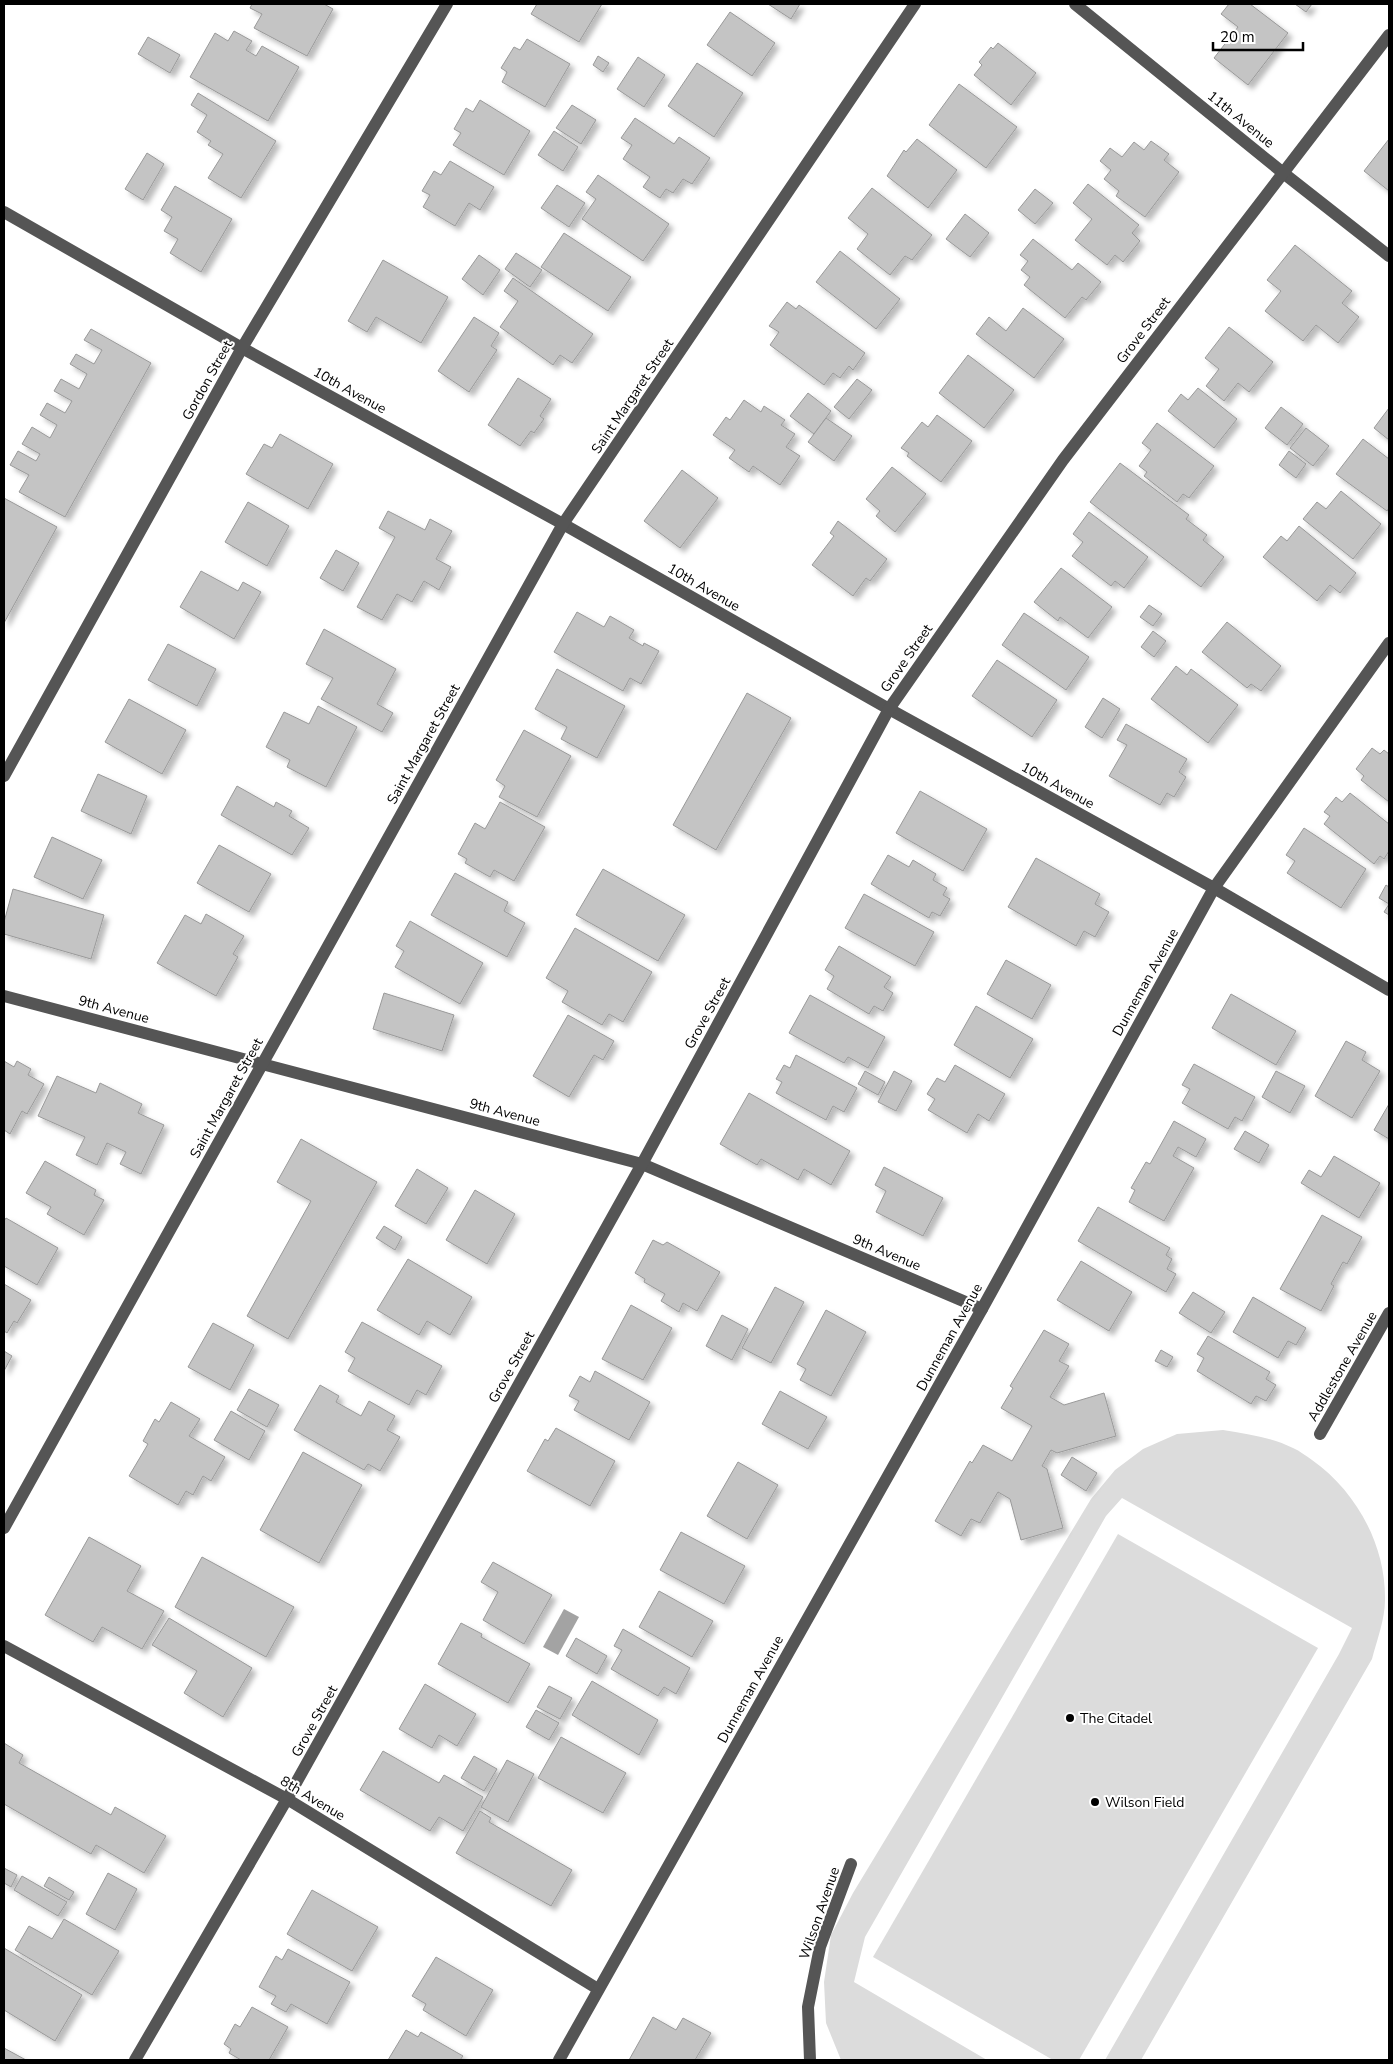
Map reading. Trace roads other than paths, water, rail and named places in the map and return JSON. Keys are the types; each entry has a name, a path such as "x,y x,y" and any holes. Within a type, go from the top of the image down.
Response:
{"street":[{"name":"Gordon Street","path":"4,776 242,348 447,4"},
{"name":"Saint Margaret Street","path":"4,1528 563,524 915,4"},
{"name":"11th Avenue","path":"1075,4 1389,256"},
{"name":"Grove Street","path":"135,2060 287,1799 642,1164 889,709 1063,460 1282,172 1389,35"},
{"name":"10th Avenue","path":"4,212 242,348 563,524 889,709 1214,888 1389,990"},
{"name":"Dunneman Avenue","path":"558,2060 982,1309 1214,888 1389,643"},
{"name":"9th Avenue","path":"4,996 642,1164 982,1309"},
{"name":"Addlestone Avenue","path":"1320,1434 1389,1313"},
{"name":"8th Avenue","path":"4,1646 287,1799 598,1989"},
{"name":"Wilson Avenue","path":"810,2060 808,2008 820,1947 851,1864"}],"place":[{"name":"The Citadel","path":"1070,1718"},
{"name":"Wilson Field","path":"1095,1802"}]}
